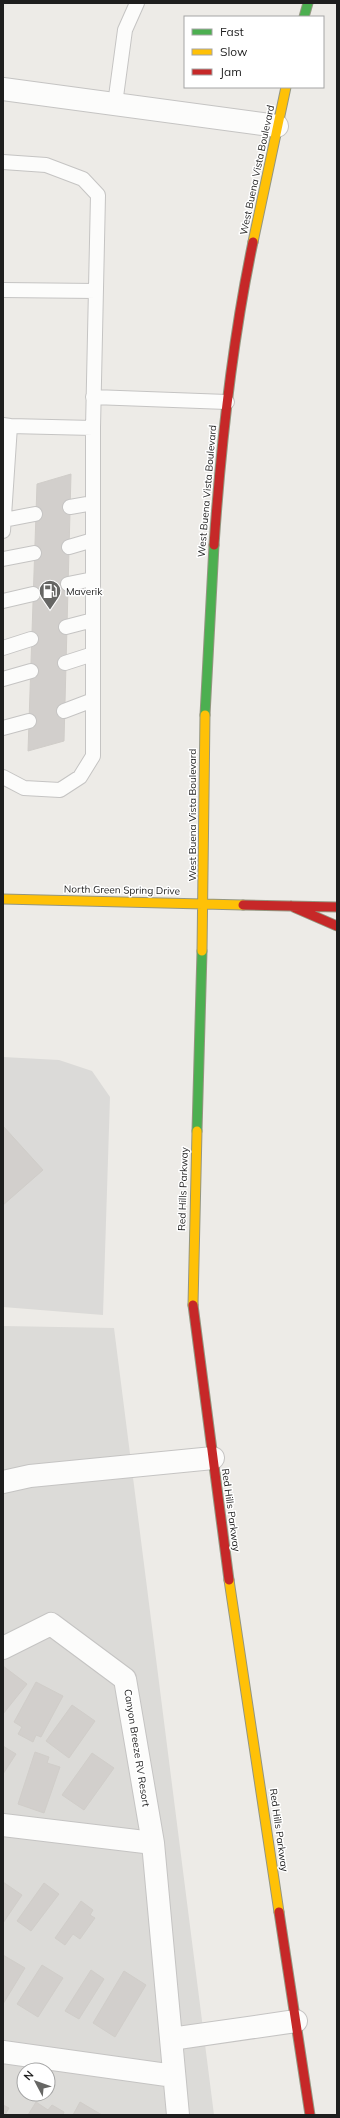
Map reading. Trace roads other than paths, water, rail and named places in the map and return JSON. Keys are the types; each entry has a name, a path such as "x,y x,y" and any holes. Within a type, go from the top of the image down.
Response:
{"main road":[{"path":"304,16 308,3"},
{"name":"West Buena Vista Boulevard","path":"203,903 205,688 220,453 241,300 286,88"},
{"name":"North Green Spring Drive","path":"3,899 337,907"},
{"name":"Red Hills Parkway","path":"203,903 192,1297 218,1506 310,2115"},
{"path":"291,906 337,926"}],"street":[{"path":"3,89 277,126"},
{"path":"3,1482 30,1476 213,1458"},
{"name":"Canyon Breeze RV Resort","path":"3,1648 51,1624 125,1679 153,1843 178,2115"},
{"path":"3,1825 153,1843"},
{"path":"171,2039 296,2021"},
{"path":"3,2052 174,2076"}],"lane":[{"path":"116,104 125,30 136,3"},
{"path":"3,162 46,165 84,179 98,195 93,397 93,756 80,777 60,790 24,788 3,777"},
{"path":"3,290 96,291"},
{"path":"93,397 227,402"},
{"path":"35,514 3,526 7,426 93,428"},
{"path":"70,507 93,503"},
{"path":"69,547 93,540"},
{"path":"3,558 34,553"},
{"path":"68,584 93,579"},
{"path":"3,601 33,594"},
{"path":"66,627 93,620"},
{"path":"3,648 32,639"},
{"path":"65,663 93,654"},
{"path":"3,679 31,671"},
{"path":"64,710 93,700"},
{"path":"3,728 29,721"}],"place":[{"name":"Maverik","path":"50,610"}]}
